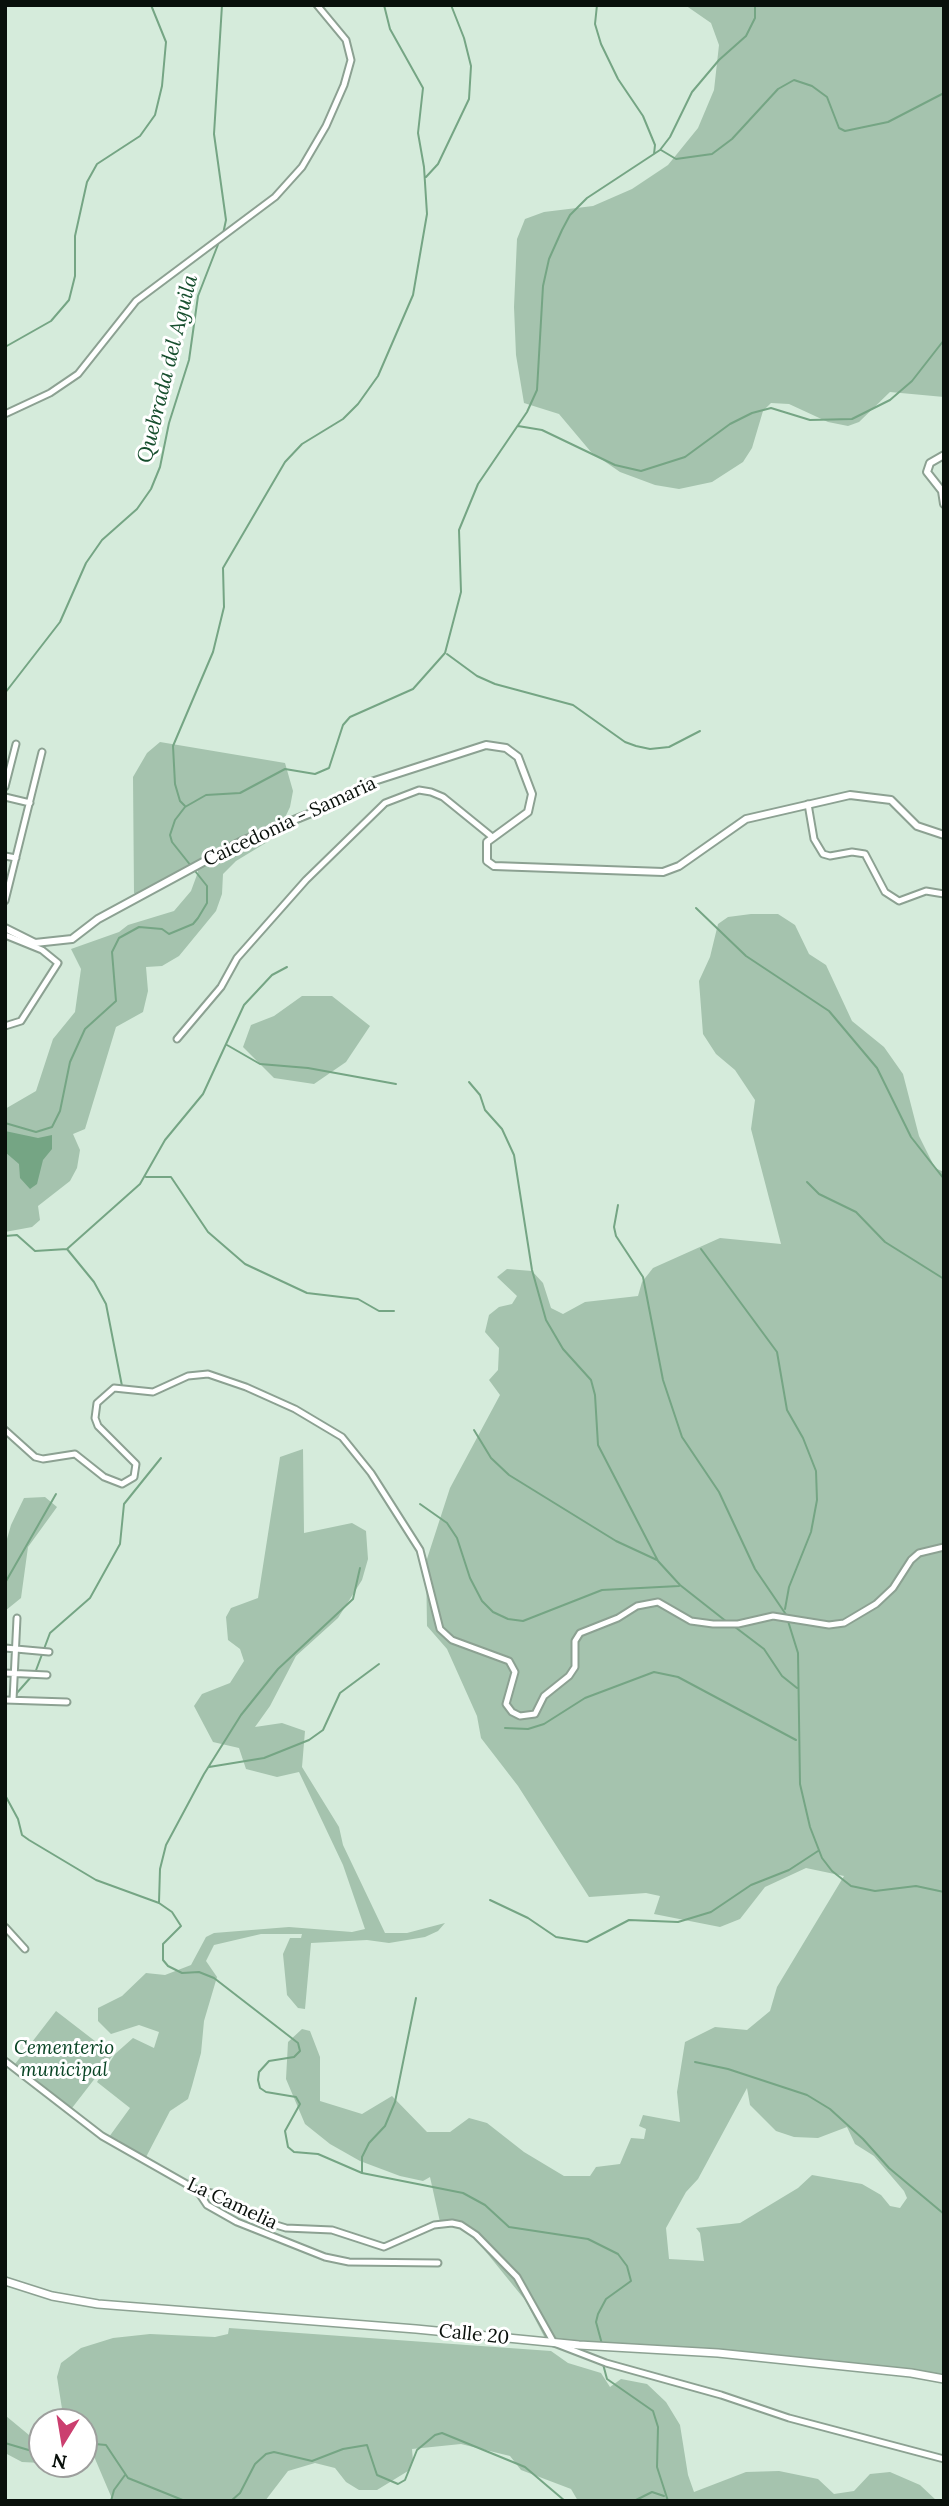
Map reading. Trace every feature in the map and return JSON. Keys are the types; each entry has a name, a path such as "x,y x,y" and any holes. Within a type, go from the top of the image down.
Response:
{"main road":[{"name":"Calle 20","path":"5,2281 52,2296 98,2304 416,2329 554,2343 718,2353 911,2373 944,2379"}],"street":[{"path":"5,414 50,393 78,374 136,301 275,197 302,167 326,126 344,85 351,60 346,40 317,5"},
{"path":"944,455 930,463 927,472 942,491 944,504"},
{"path":"5,787 16,744"},
{"name":"Caicedonia - Samaria","path":"5,928 35,943 72,939 98,919 242,841 331,805 365,784 486,745 506,748 518,757 532,794 528,813 491,836"},
{"path":"5,901 42,752"},
{"path":"177,1039 221,987 237,958 306,880 385,803 419,790 443,797 491,836 485,853 487,860 494,866 663,872 679,866 746,819 850,795 891,800 917,826 944,835"},
{"path":"5,797 30,803"},
{"path":"808,803 814,839 823,854 865,854 886,892 899,901 926,891 944,894"},
{"path":"5,856 16,858"},
{"path":"5,935 42,950 58,963 22,1021 5,1026"},
{"path":"5,1430 34,1457 43,1459 75,1454 104,1477 122,1484 134,1477 136,1464 99,1426 95,1418 97,1403 114,1388 153,1392 188,1376 208,1374 246,1387 295,1409 342,1437 371,1473 420,1550 440,1629 460,1644 509,1661 514,1672 506,1703 520,1716 535,1714 544,1696 569,1676 575,1667 575,1641 580,1633 618,1618 637,1606 658,1602 691,1620 713,1624 738,1624 773,1616 830,1625 844,1623 884,1596 919,1553 944,1547"},
{"path":"13,1700 17,1618"},
{"path":"5,1648 49,1652"},
{"path":"5,1672 47,1675"},
{"path":"5,1700 67,1702"},
{"path":"5,1927 25,1949"},
{"name":"La Camelia","path":"5,2060 102,2136 197,2190 216,2194 262,2221 286,2228 332,2230 375,2246 398,2243 434,2225 461,2225 477,2235 517,2277 554,2343"},
{"path":"197,2190 207,2204 237,2222 325,2257 349,2262 438,2263"},
{"path":"554,2343 606,2364 721,2395 789,2418 944,2459"}],"green space":[{"path":"685,5 944,5 944,397 890,392 859,422 848,426 828,422 789,404 771,403 763,411 752,448 743,462 712,482 679,489 655,485 620,472 591,452 559,414 524,403 516,355 514,307 517,239 525,219 544,212 593,206 632,189 668,165 698,128 714,90 719,45 711,23"},
{"path":"160,742 285,763 293,791 290,807 281,826 269,841 236,861 223,874 222,894 216,911 179,956 162,966 146,967 148,991 143,1012 116,1027 85,1129 73,1134 80,1150 77,1168 70,1181 38,1206 40,1220 32,1227 5,1232 5,1109 36,1091 53,1039 75,1012 81,969 71,949 119,932 128,925 174,911 191,891 198,872 197,868 141,898 134,893 133,777 147,753"},
{"path":"778,914 795,925 809,954 826,965 852,1021 884,1047 903,1074 919,1136 935,1168 944,1172 944,2376 917,2370 547,2342 525,2300 469,2231 440,2222 430,2177 423,2181 400,2176 360,2161 330,2144 305,2124 286,2079 288,2042 302,2029 310,2031 320,2057 320,2101 362,2114 392,2096 427,2132 450,2132 469,2118 487,2123 524,2152 564,2176 590,2176 596,2167 620,2164 631,2138 644,2139 646,2129 639,2126 643,2115 680,2122 677,2092 685,2042 715,2027 747,2030 770,2011 777,1987 844,1876 806,1868 765,1887 740,1919 720,1927 654,1914 660,1896 646,1893 589,1897 518,1786 481,1738 477,1716 447,1649 427,1626 426,1562 450,1488 500,1395 489,1380 498,1370 499,1348 485,1332 489,1315 499,1307 512,1304 517,1296 497,1277 507,1269 532,1271 543,1283 551,1308 563,1314 585,1302 638,1296 642,1282 653,1268 720,1238 781,1244 751,1129 755,1100 735,1070 716,1054 703,1034 699,981 710,957 718,924 728,917","holes":["747,2088 750,2105 776,2131 794,2137 818,2138 847,2127 855,2144 874,2156 907,2198 900,2208 890,2206 881,2195 862,2184 812,2175 798,2188 740,2223 696,2228 700,2233 704,2261 669,2259 666,2228 686,2192 698,2179"]},
{"path":"302,996 332,996 370,1026 346,1062 314,1084 274,1078 243,1047 251,1025 274,1016"},
{"path":"303,1449 304,1533 352,1523 366,1531 368,1559 362,1580 338,1618 296,1656 270,1706 255,1727 282,1723 305,1731 302,1767 339,1827 343,1845 385,1933 407,1933 445,1923 438,1931 425,1937 389,1943 367,1940 311,1943 305,2009 298,2008 287,1995 283,1954 290,1938 301,1938 302,1934 261,1934 214,1945 206,1961 217,1977 204,2021 201,2053 188,2099 170,2111 145,2159 109,2137 130,2108 97,2082 115,2054 133,2038 154,2048 159,2032 139,2025 111,2034 98,2021 98,2008 122,1996 146,1973 165,1975 191,1965 206,1937 214,1933 289,1927 352,1932 365,1929 343,1865 299,1772 277,1777 246,1769 239,1748 213,1742 194,1706 202,1694 230,1683 244,1661 240,1649 228,1640 226,1617 231,1608 258,1598 280,1457"},
{"path":"45,1497 57,1507 28,1547 21,1598 5,1611 5,1546 11,1525 24,1498"},
{"name":"Cementerio municipal","path":"56,2011 113,2055 72,2108 15,2064"},
{"path":"229,2328 551,2351 568,2363 601,2373 610,2387 621,2379 647,2384 666,2402 680,2425 688,2475 694,2492 746,2472 779,2471 818,2479 834,2494 854,2491 870,2474 890,2472 920,2485 937,2501 578,2501 571,2489 521,2470 510,2456 461,2444 412,2449 413,2461 408,2471 377,2490 359,2490 346,2482 335,2468 315,2463 288,2471 265,2501 113,2501 98,2466 98,2408 62,2408 57,2377 61,2363 81,2348 113,2338 150,2334 215,2337 228,2334"},
{"path":"6,2416 28,2434 28,2462 5,2453"}],"shaded area":[{"path":"5,1131 38,1138 52,1135 52,1149 43,1160 37,1184 30,1189 20,1178 19,1164 5,1152"}],"waterway":[{"path":"5,347 51,321 69,300 75,276 75,236 87,182 97,164 140,136 155,115 162,86 166,42 151,5"},
{"name":"Quebrada del Aguila","path":"222,5 214,134 226,220 223,234"},
{"path":"185,806 180,801 175,784 173,746 213,652 224,607 223,568 285,462 302,444 343,419 358,404 378,376 413,295 427,214 424,167 418,133 423,88 390,29 384,5"},
{"path":"426,177 438,164 469,99 471,66 451,5"},
{"path":"597,5 595,24 601,44 618,79 643,116 655,145 654,154"},
{"path":"5,1123 36,1132 52,1127 60,1111 70,1062 85,1029 116,1001 112,952 119,938 139,927 162,929 169,934 193,924 207,903 207,886 172,842 170,835 175,820 185,807 206,795 240,793 285,769 315,774 329,768 343,725 350,717 413,689 445,653 461,592 459,530 478,484 527,412 537,390 543,286 549,259 562,230 570,215 587,198 660,150 670,137 692,92 719,60 746,36 755,18 755,5"},
{"path":"661,150 676,159 712,154 732,139 778,89 794,80 812,86 827,97 839,128 845,131 888,122 944,93"},
{"name":"Quebrada del Aguila","path":"5,693 60,622 86,563 102,540 137,509 151,489 160,467 169,423 189,360 198,296 219,242"},
{"path":"518,426 542,430 615,465 641,471 685,457 730,424 752,413 771,408 810,420 852,419 890,400 912,381 944,340"},
{"path":"447,654 477,676 495,684 573,705 625,742 636,746 650,749 669,747 700,731"},
{"path":"696,908 746,956 829,1011 877,1068 911,1137 944,1179"},
{"path":"5,1236 17,1235 35,1251 67,1249 140,1184 165,1140 203,1094 244,1005 272,975 287,967"},
{"path":"227,1045 260,1064 308,1068 396,1084"},
{"path":"469,1082 480,1095 485,1110 502,1129 514,1155 532,1270 546,1320 563,1349 591,1380 595,1395 598,1445 658,1561 680,1585 727,1622"},
{"path":"146,1177 171,1177 208,1232 245,1264 307,1293 358,1299 379,1311 394,1311"},
{"path":"807,1182 819,1194 856,1212 885,1242 944,1279"},
{"path":"5,1187 5,1202"},
{"path":"618,1205 614,1227 616,1236 643,1277 663,1380 682,1437 719,1492 755,1569 787,1616"},
{"path":"67,1249 94,1282 106,1304 122,1386"},
{"path":"701,1249 777,1352 787,1410 803,1438 816,1471 817,1500 811,1532 789,1587 785,1609"},
{"path":"474,1430 491,1458 509,1475 616,1541 657,1560"},
{"path":"35,1673 50,1633 90,1598 120,1544 124,1504 161,1458"},
{"path":"5,1583 56,1494"},
{"path":"420,1504 447,1523 457,1538 470,1578 482,1601 493,1612 508,1619 523,1621 602,1590 679,1586"},
{"path":"159,1902 160,1869 166,1845 204,1774 241,1715 278,1669 353,1599 360,1568"},
{"path":"788,1621 798,1653 800,1784 810,1827 822,1858 832,1871 851,1886 875,1891 916,1886 944,1892"},
{"path":"735,1627 764,1649 782,1676 797,1688"},
{"path":"209,1767 264,1758 309,1740 323,1730 340,1693 379,1664"},
{"path":"505,1728 528,1729 544,1724 585,1698 654,1672 678,1677 796,1740"},
{"path":"16,1694 31,1677"},
{"path":"5,1795 18,1819 22,1835 29,1840 96,1880 159,1903 172,1912 181,1926 163,1944 163,1960 168,1966 182,1973 199,1972 214,1978 298,2043 300,2051 294,2057 269,2061 259,2072 258,2080 260,2088 266,2092 296,2097 300,2104 285,2131 288,2147 294,2152 318,2154 362,2173 463,2193 485,2205 509,2227 588,2239 618,2254 627,2266 631,2281 606,2299 598,2314 596,2322 602,2344"},
{"path":"490,1900 528,1918 556,1937 587,1942 629,1920 678,1922 711,1912 751,1885 789,1870 818,1851"},
{"path":"362,2173 362,2157 369,2143 385,2126 395,2102 416,1998"},
{"path":"695,2062 728,2069 807,2095 830,2109 863,2139 889,2168 944,2214"},
{"path":"603,2364 607,2379 653,2411 658,2427 657,2467 668,2501"},
{"path":"231,2501 240,2493 255,2464 266,2454 274,2452 312,2461 343,2449 367,2445 377,2475 398,2484 405,2480 417,2450 435,2435 442,2433 525,2467 565,2501"},
{"path":"5,2443 28,2450"},
{"path":"98,2444 106,2445 128,2478 185,2501"},
{"path":"111,2501 114,2490 125,2475"},
{"path":"634,2501 652,2492 664,2496"}]}
